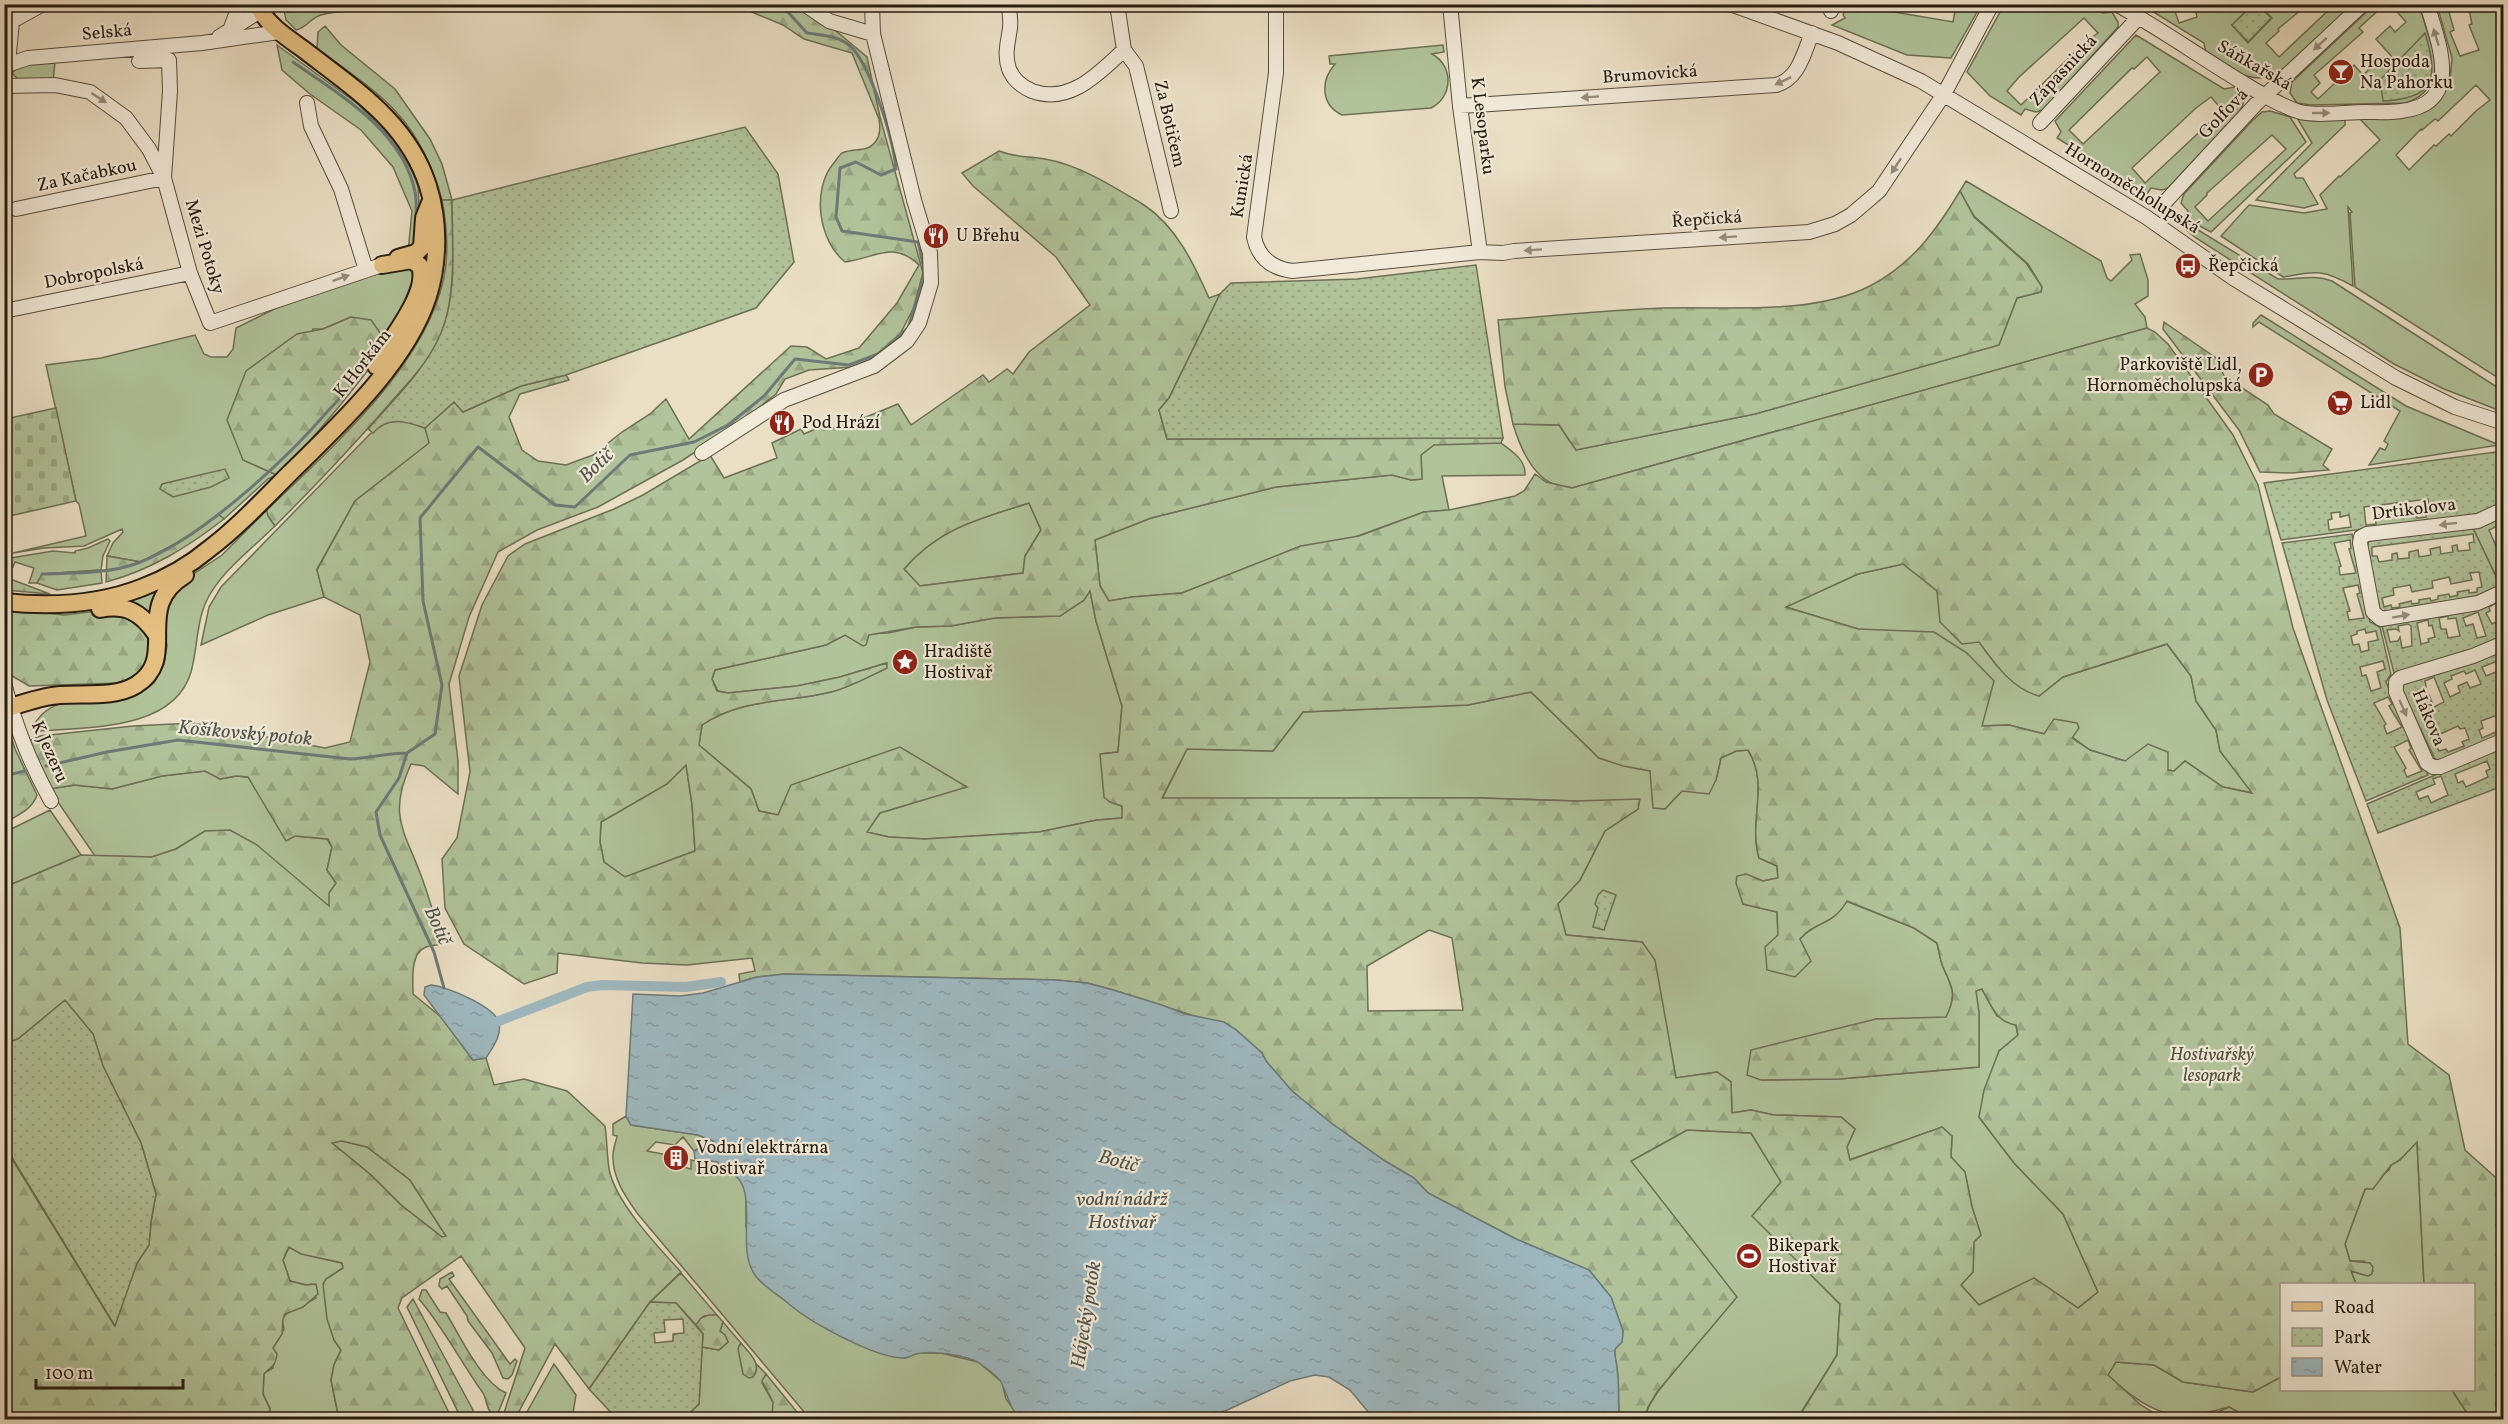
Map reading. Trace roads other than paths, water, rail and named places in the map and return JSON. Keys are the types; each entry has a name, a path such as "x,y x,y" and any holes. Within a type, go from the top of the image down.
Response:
{"main road":[{"name":"K Horkám","path":"5,602 56,604 92,602 135,590 174,572 209,550 334,430 373,385 401,349 428,296 436,251 435,223 432,199 417,160 397,128 382,110 279,32 259,8"},
{"path":"386,264 416,253 422,248 424,218 432,199"},
{"path":"373,385 377,364 408,313 422,276 420,266 415,261 386,264"},
{"path":"11,707 57,695 118,691 135,686 146,677 156,661 158,610 164,593 172,583 192,570 209,550"},
{"path":"56,604 78,611 112,606 131,609 144,618 156,634"}],"street":[{"path":"6,65 8,17 43,4"},
{"path":"230,30 240,4"},
{"path":"804,4 829,21 873,34"},
{"path":"702,453 784,400 874,366 907,341 918,328 931,283 930,253 914,200 873,34 872,4"},
{"path":"1009,4 1010,27 1005,50 1009,69 1014,77 1029,90 1051,94 1075,90 1088,82 1124,50 1117,4"},
{"name":"Kunická","path":"1276,4 1275,84 1254,232 1256,245 1262,257 1272,265 1292,271 1480,252"},
{"name":"K Lesoparku","path":"1450,4 1460,106 1480,252"},
{"name":"Hornoměcholupská","path":"1730,4 1838,43 1944,94 2153,222 2233,278 2396,378 2456,407 2504,423"},
{"name":"Řepčická","path":"1480,252 1503,253 1809,232 1827,227 1851,215 1879,191 1944,94 1992,4"},
{"name":"Sáňkařská","path":"2116,4 2266,97 2299,112 2401,111 2422,105 2435,93 2444,70 2442,55 2427,4"},
{"name":"Golfová","path":"2166,201 2256,104 2363,4"},
{"name":"Selská","path":"214,40 259,8"},
{"name":"Zápasnická","path":"2040,123 2139,17"},
{"name":"Selská","path":"6,65 28,58 202,44 214,40 279,32"},
{"name":"Brumovická","path":"1460,106 1776,85 1788,81 1795,73 1812,33"},
{"name":"Za Botičem","path":"1124,50 1136,66 1171,211"},
{"name":"Mezi Potoky","path":"139,61 169,60 170,91 164,178"},
{"name":"Mezi Potoky","path":"8,86 55,85 94,94 126,118 149,149 164,178 190,273 210,323 366,270"},
{"path":"307,103 311,126 341,189 366,270 386,264"},
{"name":"Za Kačabkou","path":"16,209 164,178"},
{"name":"Dobropolská","path":"4,310 190,273"},
{"name":"Drtikolova","path":"2504,509 2478,521 2367,534 2361,537 2360,543 2373,612 2380,619 2478,603 2504,591"},
{"name":"Hákova","path":"2504,643 2473,656 2400,678 2396,682 2396,692 2427,762 2433,767 2440,767 2504,740"},
{"name":"K Jezeru","path":"4,683 31,764 51,801"}],"water":[{"name":"vodní nádrž Hostivař","path":"785,974 1056,980 1087,983 1185,1014 1224,1022 1262,1053 1266,1061 1292,1091 1331,1123 1385,1161 1414,1178 1428,1193 1516,1239 1589,1270 1611,1297 1623,1331 1622,1342 1615,1349 1620,1419 1374,1419 1350,1390 1329,1377 1315,1375 1290,1381 1225,1411 1196,1419 1021,1419 1012,1407 1000,1381 973,1360 939,1353 922,1353 907,1358 892,1356 861,1346 827,1329 799,1312 766,1287 755,1275 749,1262 746,1198 742,1184 734,1174 719,1167 718,1162 695,1159 694,1151 707,1144 714,1144 713,1141 698,1135 631,1125 626,1116 633,994 680,996 703,993 757,977"},
{"path":"431,985 469,998 496,1017 500,1028 499,1033 486,1058 473,1060 424,995 425,987"}],"waterway":[{"name":"Botič","path":"444,988 434,952 380,835 376,812 399,778 407,753 435,734 442,685 423,601 420,518 478,447 555,505 575,507 630,455 694,442 728,425 764,396 795,359 849,365 878,354 908,328 925,274 918,242 842,231 836,217 840,168 856,162 881,175 896,169 886,124 868,74 849,45 832,37 807,33 786,10 766,4"},
{"path":"293,62 367,116 384,133 408,170 415,192 416,221"},
{"path":"403,306 412,284"},
{"path":"42,574 91,572 127,567 162,552 188,536 239,498 288,454 352,384 375,347 385,337"},
{"name":"Košíkovský potok","path":"46,766 107,752 178,740 350,759 407,753"},
{"name":"Košíkovský potok","path":"4,776 25,771"},
{"path":"486,1026 587,987 602,985 686,987 721,982"}],"place":[{"name":"Hospoda Na Pahorku","path":"2341,72"},
{"name":"U Břehu","path":"936,236"},
{"name":"Řepčická","path":"2188,266"},
{"name":"Parkoviště Lidl, Hornoměcholupská","path":"2261,375"},
{"name":"Lidl","path":"2340,403"},
{"name":"Pod Hrází","path":"782,423"},
{"name":"Hradiště Hostivař","path":"905,662"},
{"name":"Vodní elektrárna Hostivař","path":"676,1158"},
{"name":"Bikepark Hostivař","path":"1749,1256"}],"park label":[{"name":"Hostivařský lesopark","path":"2212,1065"}],"water label":[{"name":"Hájecký potok","path":"1087,1315"}]}
